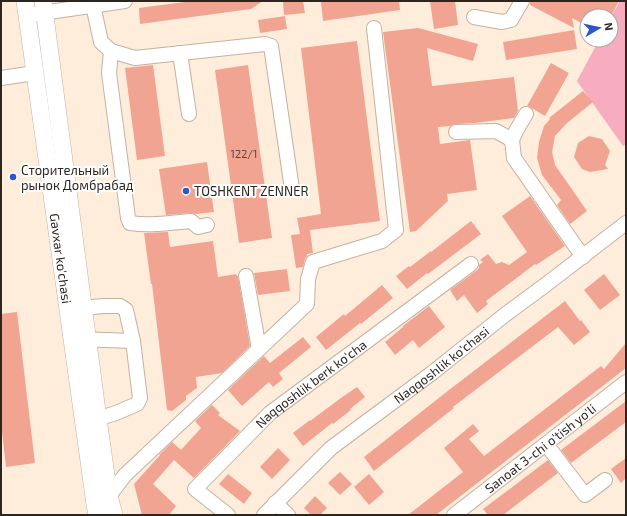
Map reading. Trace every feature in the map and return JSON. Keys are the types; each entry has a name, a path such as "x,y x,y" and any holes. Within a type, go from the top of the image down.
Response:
{"main road":[{"name":"Gavxar ko'chasi","path":"44,7 76,309 91,422 95,504 97,515"},
{"name":"Gavxar ko'chasi","path":"26,8 35,73 76,309"},
{"name":"Gavxar ko'chasi","path":"91,422 114,515"}],"street":[{"path":"26,8 93,6 125,1"},
{"path":"474,17 502,22 511,20 522,1"},
{"path":"93,6 101,42 111,51 135,58 266,44 271,46 292,189"},
{"path":"109,496 125,475 307,304 308,279 313,262 382,241 396,230 374,28"},
{"path":"111,51 109,73 128,218 130,223 157,224 190,221 198,227 207,225"},
{"path":"180,54 190,114"},
{"path":"1,78 35,73"},
{"path":"526,114 512,140 514,158 583,257"},
{"path":"456,132 496,131 512,140"},
{"name":"Naqqoshlik ko'chasi","path":"264,515 331,448 432,373 506,314 548,284 626,223"},
{"name":"Naqqoshlik berk ko'cha","path":"228,515 195,489 270,413 471,264"},
{"path":"246,276 259,349"},
{"path":"76,309 120,306 126,310 133,341 140,398 137,404 91,422"},
{"path":"80,339 133,341"},
{"name":"Sanoat 3-chi o'tish yo'li","path":"463,512 546,444 626,382"},
{"path":"546,444 585,495 605,480"},
{"path":"275,503 288,515"}],"shaded area":[{"path":"620,1 626,1 626,144 623,146 577,81 595,48 619,48 619,8 616,8"}],"building":[{"path":"192,1 263,1 251,9 140,24 139,8"},
{"path":"303,1 305,13 284,15 283,2"},
{"path":"399,1 400,10 323,21 321,2"},
{"path":"430,1 455,1 458,25 434,29"},
{"path":"530,1 619,1 615,8 579,8 579,22 572,18 574,28 530,5"},
{"path":"285,16 287,29 260,33 258,20"},
{"path":"418,28 478,44 473,61 427,48 432,86 514,77 518,111 514,118 438,127 440,144 470,140 477,190 447,194 448,201 416,231 410,232 383,32"},
{"path":"574,30 577,49 506,60 503,42"},
{"path":"357,41 380,221 310,230 313,253 307,254 303,267 296,268 291,235 300,234 297,218 321,214 301,48"},
{"path":"551,63 569,73 545,116 527,106"},
{"path":"153,65 165,156 137,160 125,68"},
{"path":"248,65 272,238 239,243 215,70"},
{"path":"583,91 593,102 567,123 555,136 552,152 555,165 587,211 570,224 557,205 561,200 542,175 537,158 539,142 544,126 550,119 549,118"},
{"path":"589,136 602,139 610,151 605,165 608,169 590,172 582,169 574,157 578,143"},
{"name":"TOSHKENT ZENNER","path":"207,162 214,212 166,215 159,169"},
{"path":"530,196 565,246 536,265 535,264 486,301 488,304 477,313 464,295 457,301 450,290 476,271 479,268 479,265 483,262 480,260 488,254 496,264 502,262 509,265 527,252 502,216"},
{"path":"471,221 481,234 407,289 396,276 431,252"},
{"path":"168,232 170,247 213,241 218,277 236,274 238,276 250,346 222,373 196,377 197,388 186,396 186,400 172,411 167,410 152,284 144,233"},
{"path":"287,269 290,291 258,295 254,273"},
{"path":"604,274 620,295 600,310 584,290"},
{"path":"382,285 393,298 326,350 316,337 344,314 345,316"},
{"path":"565,301 590,332 574,345 558,327 453,407 454,408 374,471 364,457"},
{"path":"429,306 445,327 419,348 413,340 395,355 385,342"},
{"path":"17,312 35,463 6,467 1,423 1,314"},
{"path":"303,337 311,347 279,373 283,379 273,387 269,382 242,406 228,390 264,356 270,363"},
{"path":"626,343 626,368 436,515 408,515 463,472 444,448 473,424 479,431 469,439 484,456 601,366 604,369"},
{"path":"357,387 365,397 350,409 351,410 303,446 293,433"},
{"path":"626,401 626,422 571,463 561,450"},
{"path":"212,405 220,413 218,415 240,431 194,478 174,460 153,484 176,506 169,515 142,515 134,484 172,442 181,450 201,428 195,421"},
{"path":"278,448 290,460 272,479 260,467"},
{"path":"626,458 626,478 621,483 611,469"},
{"path":"548,460 558,473 503,515 488,515 483,509"},
{"path":"340,472 352,484 340,495 328,483"},
{"path":"228,474 252,493 244,504 219,484"},
{"path":"369,474 384,492 369,505 354,487"},
{"path":"315,496 327,508 320,515 311,515 304,508"}],"place":[{"name":"Сторительный рынок Домбрабад","path":"13,177"},
{"name":"TOSHKENT ZENNER","path":"186,191"}]}
